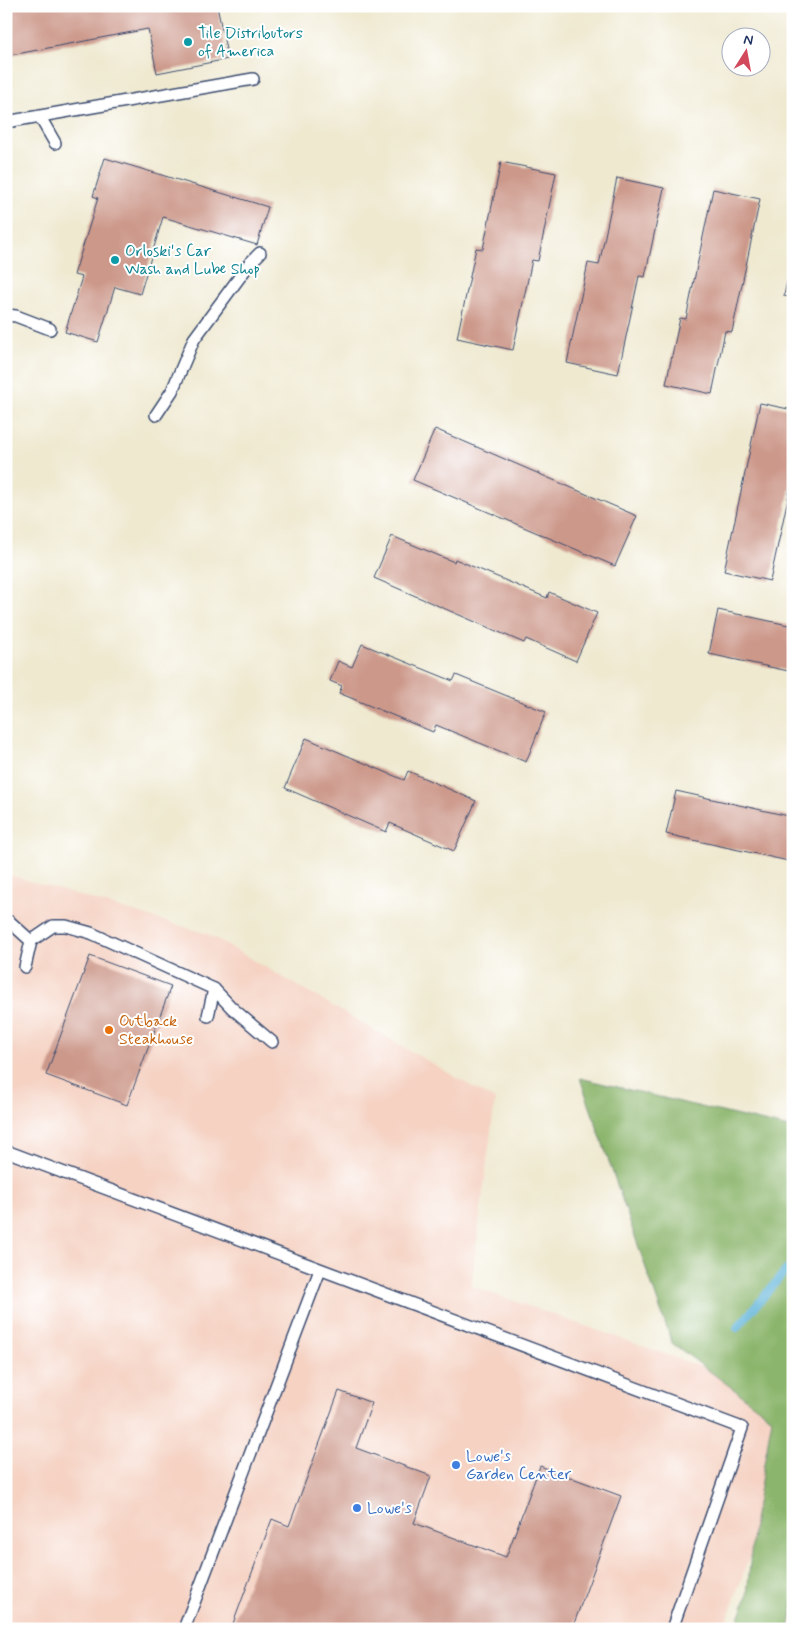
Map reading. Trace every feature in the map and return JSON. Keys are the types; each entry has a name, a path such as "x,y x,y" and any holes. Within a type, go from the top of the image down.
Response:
{"lane":[{"path":"6,122 253,79"},
{"path":"40,117 55,143"},
{"path":"156,415 172,391 194,339 244,271 260,253"},
{"path":"6,315 16,316 50,328"},
{"path":"10,922 31,941"},
{"path":"25,967 31,941 53,926 66,926 91,933 214,988 232,1008 272,1042"},
{"path":"208,1016 214,988"},
{"path":"6,1151 742,1428 672,1629"},
{"path":"184,1629 320,1270"}],"shaded area":[{"path":"6,874 208,934 495,1100 471,1286 793,1399 793,1431 724,1629 6,1629"}],"green space":[{"path":"580,1078 793,1129 793,1609 789,1629 735,1629 747,1596 754,1521 772,1418 672,1343"}],"building":[{"name":"Tile Distributors of America","path":"6,6 217,6 228,59 157,73 148,29 6,56"},
{"name":"Orloski's Car Wash and Lube Shop","path":"105,158 268,207 257,245 163,217 140,294 115,287 98,342 65,332 82,277 74,275 98,198 93,196"},
{"path":"501,162 556,173 538,261 532,260 513,350 457,338 476,248 483,249"},
{"path":"617,178 664,188 645,277 639,276 618,374 567,363 588,263 599,265"},
{"path":"713,189 760,199 732,332 725,331 712,394 666,384 680,318 686,319"},
{"path":"793,256 793,298 784,296"},
{"path":"760,403 793,410 793,475 770,581 724,571"},
{"path":"435,429 637,516 615,566 413,480"},
{"path":"392,536 454,562 455,559 547,598 549,592 597,613 576,661 526,639 524,643 374,578"},
{"path":"718,610 793,626 793,672 709,654"},
{"path":"362,644 453,681 456,675 546,712 526,762 436,725 433,732 339,693 342,686 330,681 338,661 352,667"},
{"path":"306,738 404,780 408,771 476,801 454,851 390,823 386,832 285,788"},
{"path":"676,791 793,817 793,862 666,834"},
{"name":"Outback Steakhouse","path":"90,956 171,986 127,1105 46,1075"},
{"name":"Lowe's","path":"339,1391 372,1403 356,1448 431,1476 414,1523 506,1557 540,1466 621,1496 572,1629 231,1629 272,1519 289,1526"}],"waterway":[{"path":"737,1328 793,1262"}],"place":[{"name":"Tile Distributors of America","path":"188,42"},
{"name":"Orloski's Car Wash and Lube Shop","path":"115,260"},
{"name":"Outback Steakhouse","path":"109,1030"},
{"name":"Lowe's Garden Center","path":"456,1465"},
{"name":"Lowe's","path":"357,1508"}]}
